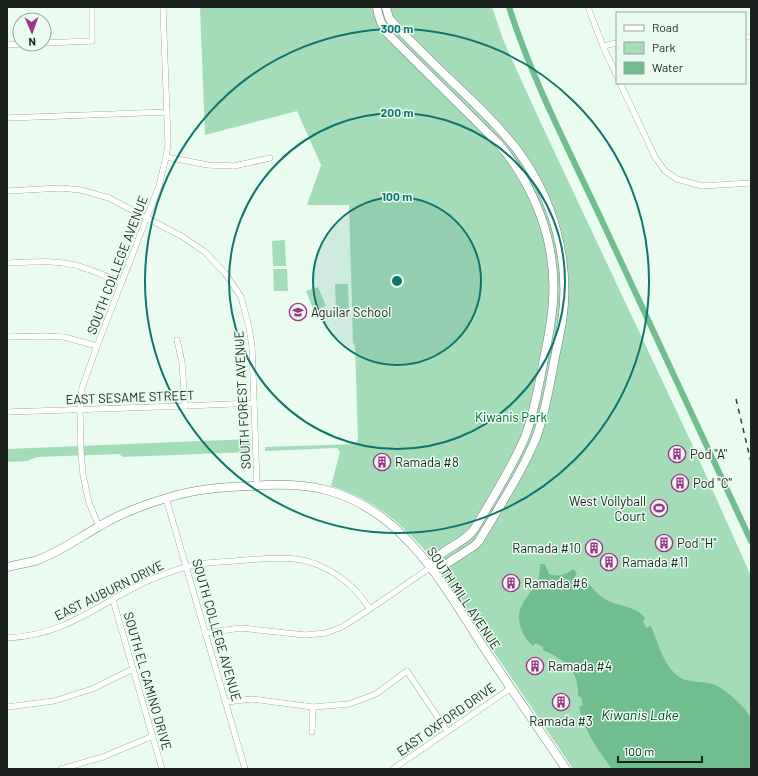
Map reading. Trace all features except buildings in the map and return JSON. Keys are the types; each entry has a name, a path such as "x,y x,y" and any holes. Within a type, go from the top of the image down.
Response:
{"street":[{"path":"52,43 92,41 92,7"},
{"name":"SOUTH COLLEGE AVENUE","path":"99,526 89,503 83,475 80,410 82,388 159,186 166,157 168,144 163,7"},
{"path":"205,633 241,628 305,635 326,633 342,626 370,610 431,567 434,560 465,539 474,529 511,465 524,438 534,408 553,312 554,290 551,255 538,208 519,171 509,156 497,142 388,34 380,22 377,7"},
{"path":"386,7 389,18 393,23 508,138 535,176 550,210 560,243 564,277 562,322 545,405 534,442 521,469 479,541 474,546 440,568 431,567"},
{"path":"588,7 603,46 616,74"},
{"path":"603,46 616,43"},
{"path":"620,84 655,157 665,172 677,179 702,186 751,183"},
{"path":"462,108 471,100"},
{"path":"7,118 167,112"},
{"path":"166,157 208,165 234,166 270,158"},
{"name":"SOUTH FOREST AVENUE","path":"7,191 61,188 81,190 109,198 183,237 205,252 225,273 241,297 249,327 252,347 257,485"},
{"path":"7,263 56,262 75,265 122,282"},
{"path":"7,337 64,337 97,346"},
{"path":"177,340 182,362 185,406"},
{"name":"EAST SESAME STREET","path":"7,412 254,403"},
{"path":"524,438 534,442"},
{"name":"SOUTH MILL AVENUE","path":"7,567 36,560 65,547 99,526 132,510 194,490 257,485 293,485 316,488 339,494 360,504 396,529 431,567 566,769"},
{"name":"SOUTH COLLEGE AVENUE","path":"166,498 245,769"},
{"path":"448,550 454,559"},
{"name":"EAST AUBURN DRIVE","path":"7,638 24,637 47,632 92,613 144,583 187,566 216,562 290,558 317,564 337,575 355,590 370,610"},
{"name":"SOUTH EL CAMINO DRIVE","path":"113,600 162,769"},
{"path":"7,707 54,701 92,689 132,669"},
{"path":"226,702 252,699 313,707 349,704 376,694 407,671 447,731"},
{"name":"EAST OXFORD DRIVE","path":"393,769 511,688"},
{"path":"312,732 313,707"},
{"path":"61,769 103,757 153,736"}],"green space":[{"name":"Kiwanis Park","path":"200,7 492,7 504,42 539,119 692,444 751,576 751,769 573,769 427,553 417,541 396,521 372,504 360,497 331,486 340,452 337,448 265,451 265,447 356,444 358,439 355,346 353,342 349,205 307,205 321,165 297,111 205,135"},
{"path":"285,240 286,266 273,266 272,241"},
{"path":"273,269 287,269 288,291 274,291"},
{"path":"335,284 348,284 349,309 336,309"},
{"path":"318,287 326,306 314,311 306,291"},
{"path":"250,439 250,452 123,457 119,454 37,457 27,461 7,462 7,449"}],"water":[{"name":"Kiwanis Lake","path":"540,564 545,564 549,574 553,575 562,575 573,569 577,573 575,577 581,581 585,579 603,598 642,614 645,618 643,621 646,628 651,626 665,660 673,672 683,679 708,683 716,686 728,693 740,704 751,720 751,769 612,769 592,740 584,724 579,707 583,705 581,697 578,696 578,687 573,673 564,662 543,650 543,647 536,643 533,646 522,631 519,618 520,610 536,583"}],"waterway":[{"path":"509,7 541,90 751,541"}],"railway":[{"path":"736,399 751,462"}],"place":[{"name":"Aguilar School","path":"298,312"},
{"name":"Pod \"A\"","path":"677,454"},
{"name":"Ramada #8","path":"382,462"},
{"name":"Pod \"C\"","path":"680,483"},
{"name":"West Vollyball Court","path":"659,508"},
{"name":"Pod \"H\"","path":"664,543"},
{"name":"Ramada #10","path":"594,548"},
{"name":"Ramada #11","path":"609,562"},
{"name":"Ramada #6","path":"511,583"},
{"name":"Ramada #4","path":"535,666"},
{"name":"Ramada #3","path":"561,702"}]}
